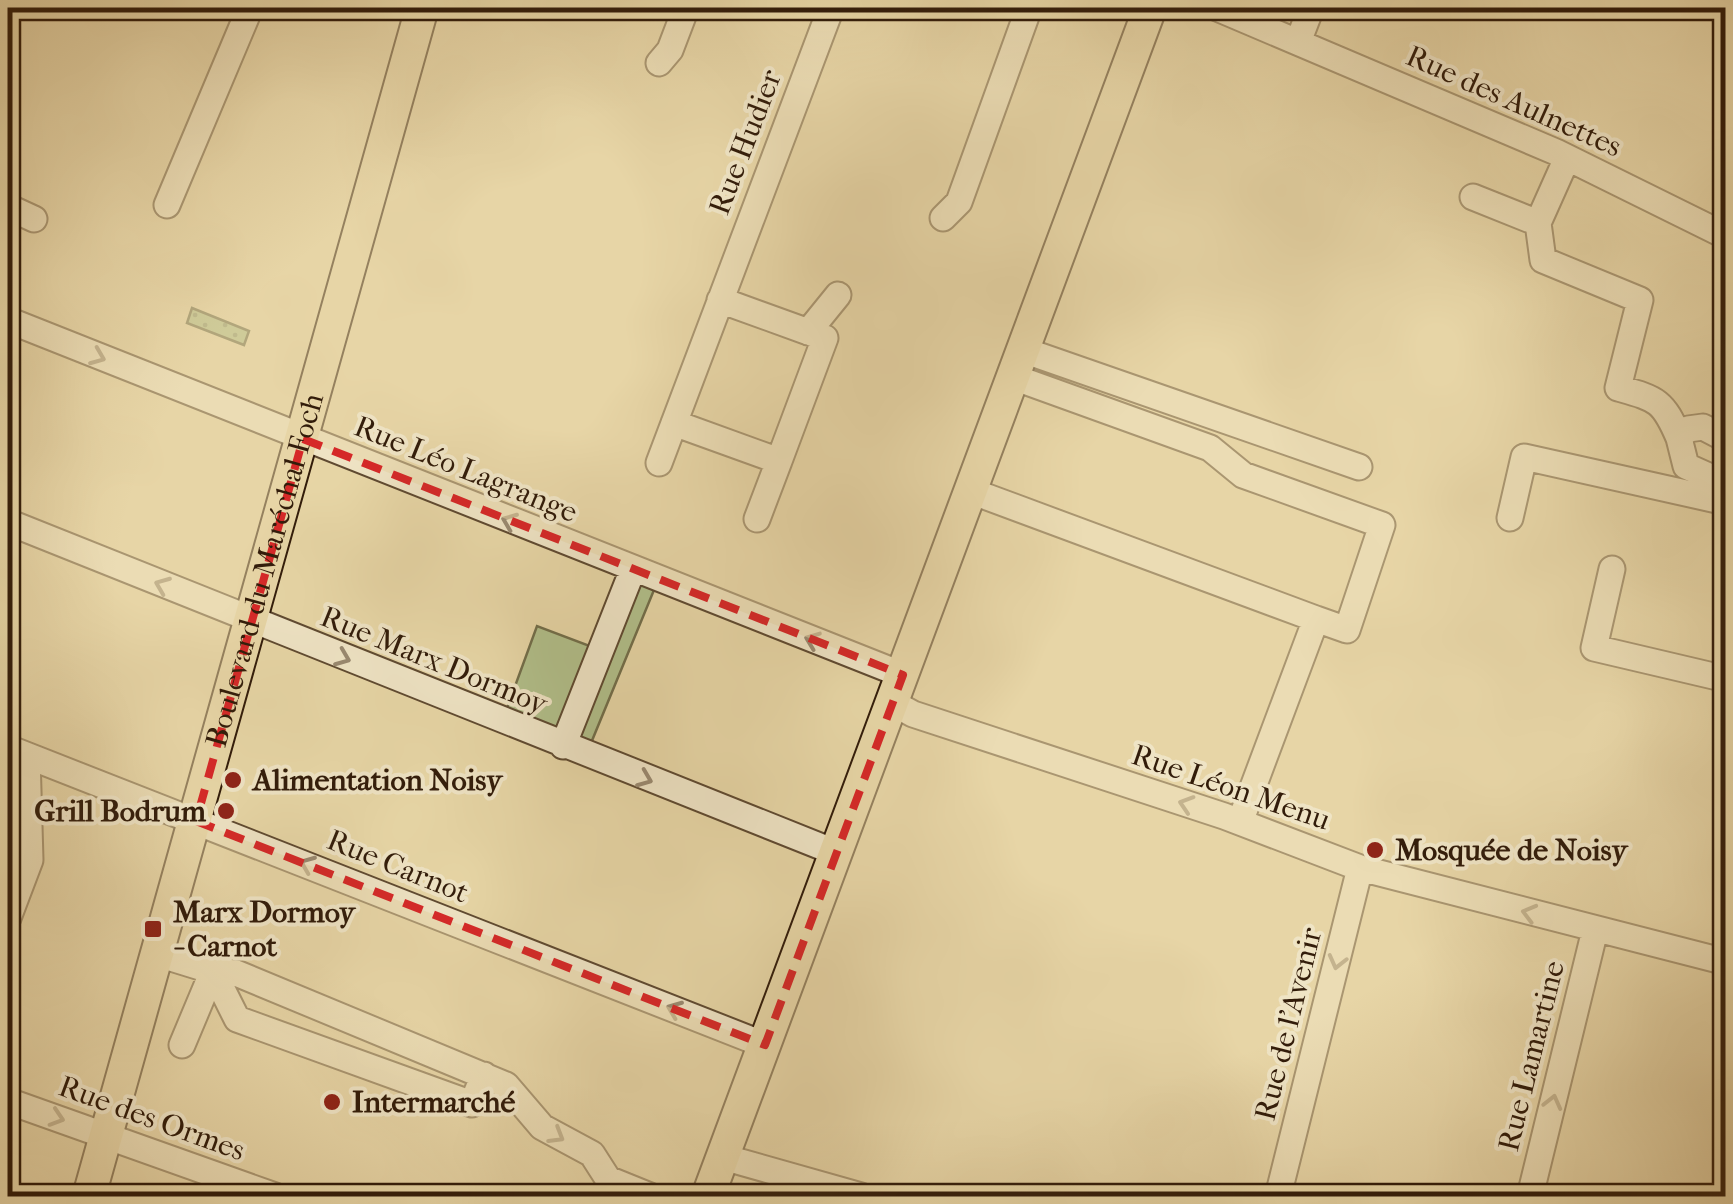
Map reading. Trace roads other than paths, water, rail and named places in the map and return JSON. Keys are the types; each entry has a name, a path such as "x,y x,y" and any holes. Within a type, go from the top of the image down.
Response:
{"main road":[{"name":"Boulevard du Maréchal Foch","path":"90,1196 422,8"},
{"path":"708,1196 1150,8"}],"street":[{"path":"167,204 250,8"},
{"path":"658,63 670,50 686,8"},
{"name":"Rue Hudier","path":"659,463 831,8"},
{"path":"943,218 959,202 1030,8"},
{"name":"Rue des Aulnettes","path":"1217,8 1567,158 1726,236"},
{"path":"1298,42 1311,8"},
{"path":"1567,158 1538,223 1543,260 1640,300 1618,388 1655,398 1666,408 1686,466 1726,484"},
{"path":"1473,197 1538,223"},
{"path":"8,207 34,219"},
{"path":"808,332 838,295"},
{"path":"720,300 825,338 757,520"},
{"name":"Rue Léo Lagrange","path":"8,320 633,569 898,689"},
{"path":"1018,364 1359,467"},
{"path":"971,492 1347,630 1382,525 1244,475 1210,448 1018,364"},
{"path":"674,422 779,461"},
{"path":"1678,438 1688,428 1704,428 1726,439"},
{"path":"1510,518 1524,457 1726,502"},
{"name":"Rue Marx Dormoy","path":"8,522 837,853"},
{"path":"563,746 633,569"},
{"path":"1612,570 1594,648 1726,679"},
{"path":"1240,822 1316,619"},
{"path":"1640,676 1726,697"},
{"name":"Rue Léon Menu","path":"898,689 913,714 1240,822 1360,868 1726,962"},
{"path":"8,918 30,860 17,752"},
{"name":"Rue Carnot","path":"17,752 765,1045"},
{"name":"Rue de l'Avenir","path":"1278,1196 1360,868"},
{"name":"Rue Lamartine","path":"1530,1196 1595,930"},
{"path":"158,954 213,972 236,974 506,1084 556,1137 592,1154 608,1179 650,1196"},
{"path":"182,1045 213,972"},
{"path":"213,972 237,1019 472,1104 484,1075"},
{"name":"Rue des Ormes","path":"8,1102 275,1196"},
{"path":"723,1156 861,1196"}],"place":[{"name":"Alimentation Noisy","path":"233,780"},
{"name":"Grill Bodrum","path":"226,811"},
{"name":"Mosquée de Noisy","path":"1375,850"},
{"name":"Marx Dormoy - Carnot","path":"153,929"},
{"name":"Intermarché","path":"332,1102"}]}
